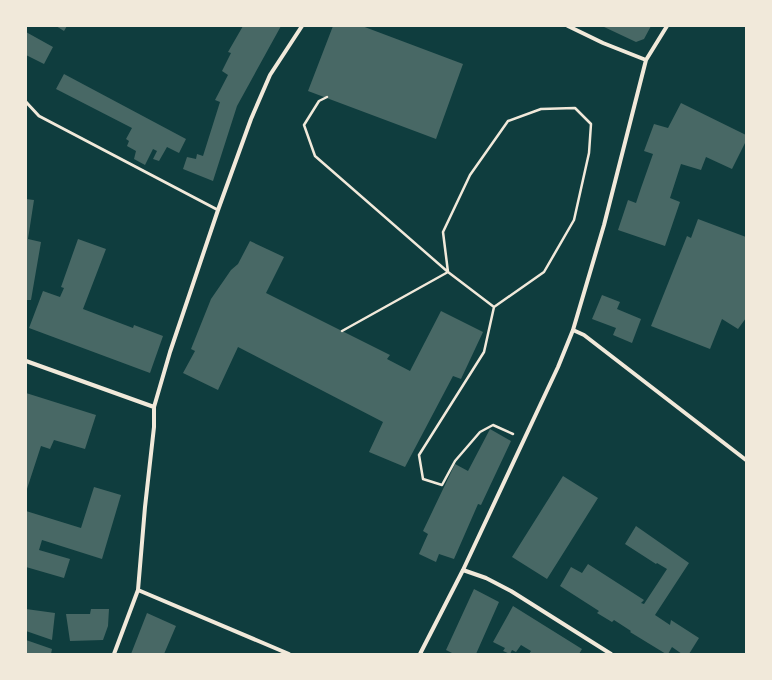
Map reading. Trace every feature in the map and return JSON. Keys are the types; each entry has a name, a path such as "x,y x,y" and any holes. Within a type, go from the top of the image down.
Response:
{"street":[{"path":"114,654 138,590 154,427 154,407 170,352 218,210 251,119 270,74 302,26"},
{"path":"568,26 603,43 646,60"},
{"path":"420,654 463,570 525,439 573,330 604,225 646,60 667,26"},
{"path":"573,330 584,335 746,460"},
{"path":"26,360 154,407"},
{"path":"463,570 486,578 511,591 611,654"},
{"path":"138,590 289,654"}],"lane":[{"path":"26,102 38,116 218,210"}],"path":[{"path":"327,97 319,101 304,125 315,156 448,272 494,307"},
{"path":"448,272 444,232 470,175 508,121 541,109 575,108 591,124 589,153 574,220 544,272 494,307 484,352 419,455 423,479 442,485 456,461 480,432 493,425 525,439"},
{"path":"342,331 448,272"}],"building":[{"path":"56,26 67,26 64,31"},
{"path":"243,26 281,26 237,106 213,181 183,169 187,157 196,159 197,154 203,156 220,102 215,100 228,75 222,71 231,53 228,52"},
{"path":"333,26 362,26 463,64 436,139 308,91"},
{"path":"602,26 651,26 644,39 636,42"},
{"path":"26,32 53,47 44,64 26,55"},
{"path":"64,74 186,139 179,153 167,147 159,161 153,159 157,151 153,149 145,165 134,159 136,151 127,146 129,141 126,139 132,128 56,89"},
{"path":"681,103 746,135 746,141 732,169 706,157 701,170 681,164 670,198 680,202 665,246 618,230 628,200 636,203 653,154 644,151 654,124 668,128"},
{"path":"26,199 34,200 28,239 41,242 31,300 26,300"},
{"path":"698,219 746,237 746,318 738,329 722,319 710,349 651,326 687,236 691,238"},
{"path":"78,239 106,249 83,309 133,328 134,325 163,336 150,373 29,328 43,291 60,297 64,288 61,287"},
{"path":"250,241 284,257 266,293 390,355 387,359 410,371 441,311 483,332 461,379 453,376 405,467 369,452 383,422 238,347 218,390 183,373 195,351 191,349 211,299 231,270 238,264"},
{"path":"602,295 620,302 617,309 641,319 632,343 613,335 616,328 592,319"},
{"path":"26,393 96,415 85,449 54,440 50,449 41,446 26,492"},
{"path":"490,429 511,441 481,505 478,504 454,559 439,554 436,562 419,554 428,534 423,531 455,464 468,471"},
{"path":"563,476 598,498 547,579 512,557"},
{"path":"94,487 121,495 102,559 42,540 39,550 70,559 64,578 26,567 26,511 81,528"},
{"path":"636,526 689,563 655,615 670,625 671,620 699,638 689,654 682,654 672,647 668,654 666,654 630,632 631,631 614,620 612,622 597,613 599,611 560,586 571,567 582,573 588,564 644,600 641,603 644,604 667,569 657,563 656,564 625,544"},
{"path":"474,589 499,602 476,654 454,654 446,650"},
{"path":"513,606 582,649 579,654 529,654 531,651 521,645 516,652 512,650 510,654 503,651 505,648 493,642"},
{"path":"26,609 55,613 52,640 26,631"},
{"path":"91,609 109,609 108,626 103,640 70,641 66,614 90,614"},
{"path":"147,613 176,626 164,654 131,654"},
{"path":"26,640 52,649 51,654 26,654"}]}
